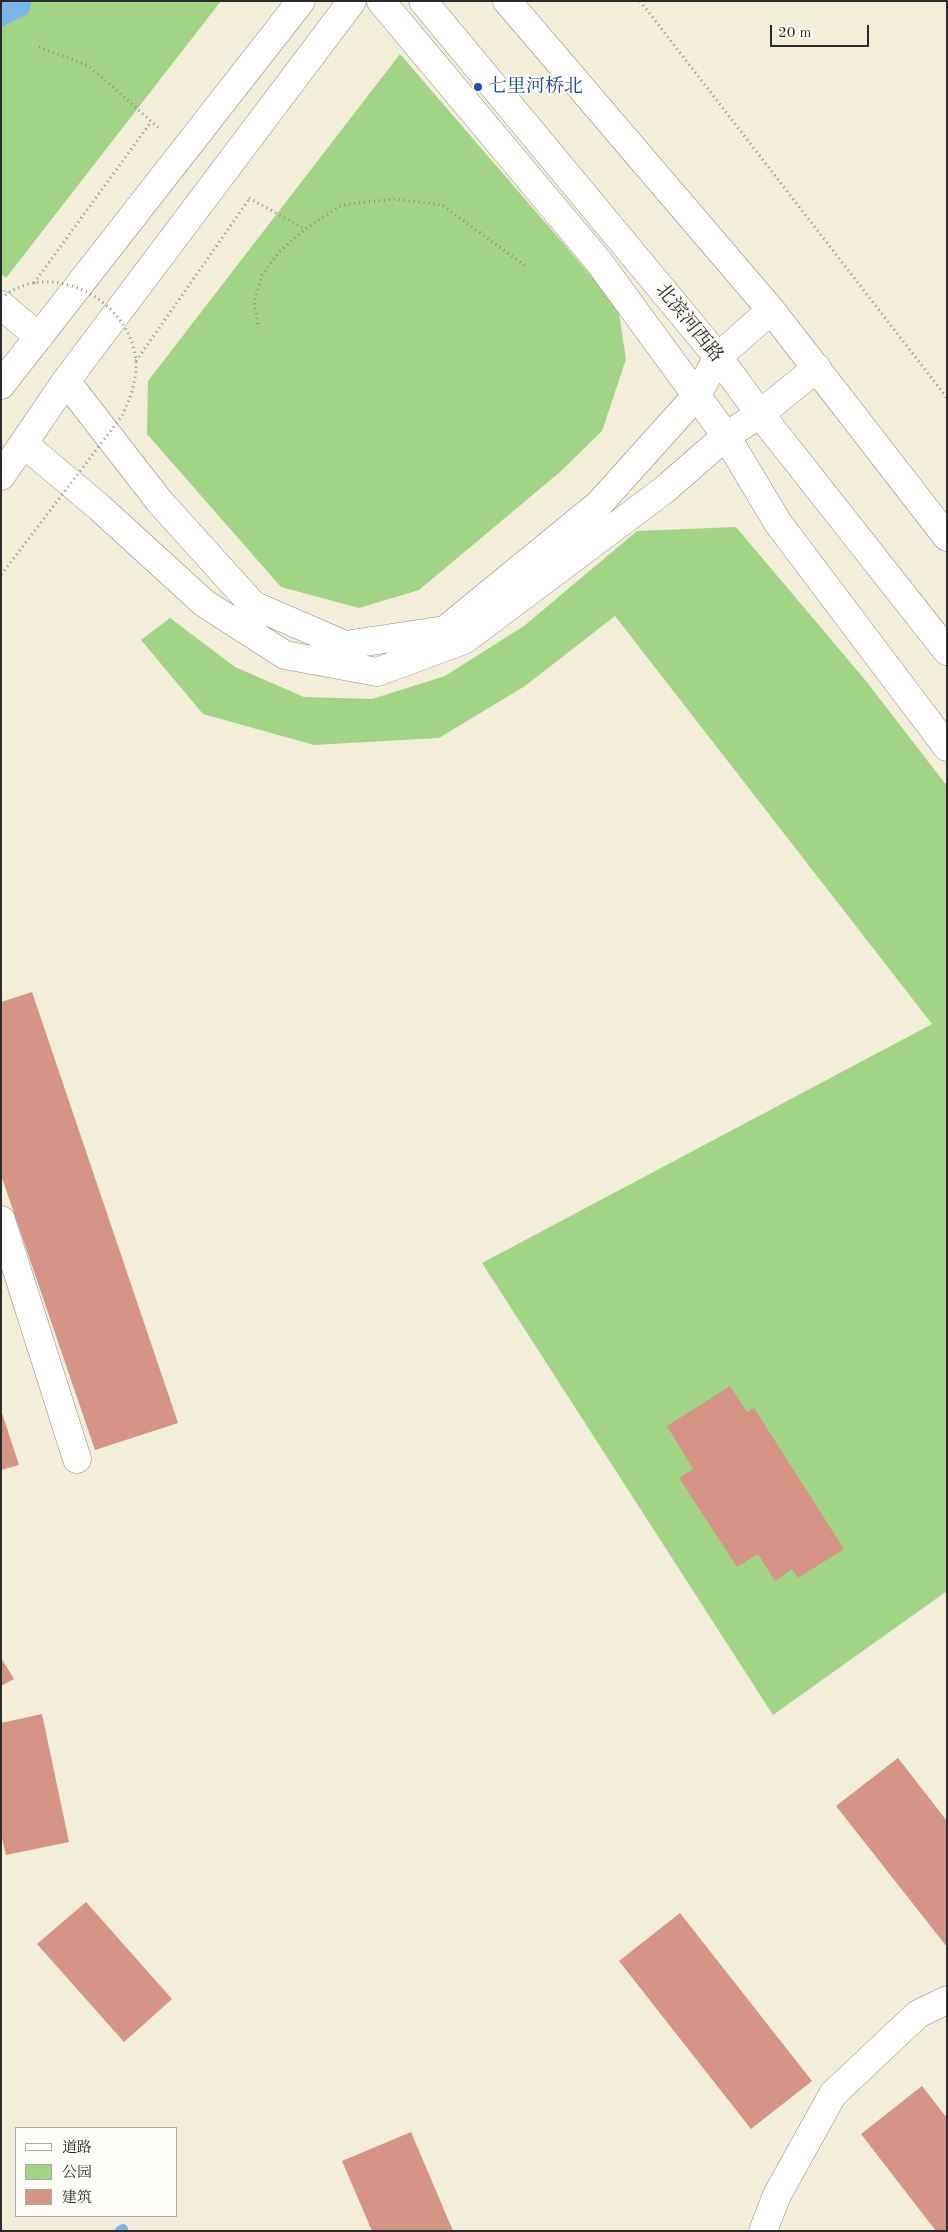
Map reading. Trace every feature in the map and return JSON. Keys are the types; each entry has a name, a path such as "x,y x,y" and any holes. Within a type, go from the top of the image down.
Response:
{"main road":[{"path":"1,476 66,382 352,1"},
{"path":"381,1 599,262 726,436 778,523 947,747"},
{"name":"北滨河西路","path":"423,1 718,357 760,414 947,651"},
{"path":"507,1 771,310 947,537"},
{"path":"4,376 39,337 301,2"},
{"path":"1,305 39,337"},
{"path":"66,382 160,502 253,605 345,645 445,630 599,504 697,395 718,357 771,310"},
{"path":"24,444 100,508 212,608 285,655 377,672 464,640 664,490 726,436 760,414 816,368"},
{"path":"1,1220 77,1459"},
{"path":"763,2231 777,2195 833,2094 918,2014 947,2000"}],"path":[{"path":"640,1 947,398"},
{"path":"34,283 151,122 89,66 39,47"},
{"path":"136,361 250,198 305,229"},
{"path":"258,324 254,303 262,275 280,252 305,229 342,204 394,199 442,205 527,267"},
{"path":"1,298 7,293 34,283 63,283 90,292 113,310 129,334 136,361 134,390 122,416 1,574"}],"green space":[{"path":"1,1 221,1 6,278 1,273"},
{"path":"400,54 618,307 626,359 602,431 560,472 419,590 359,608 281,587 147,434 148,381"},
{"path":"736,527 866,681 947,786 947,1591 773,1715 482,1263 932,1024 615,616 525,686 439,738 314,745 203,714 141,640 170,618 235,667 304,697 372,699 445,676 524,626 637,531"}],"water":[{"path":"1,1 32,1 28,14 1,27"}],"building":[{"path":"32,992 178,1423 95,1450 1,1175 1,1002"},
{"path":"730,1386 747,1412 754,1408 844,1549 798,1578 792,1569 775,1581 758,1554 737,1567 679,1478 693,1469 667,1426"},
{"path":"1,1410 19,1465 1,1470"},
{"path":"1,1658 14,1679 1,1686"},
{"path":"42,1714 69,1842 6,1855 1,1834 1,1723"},
{"path":"898,1758 947,1821 947,1947 836,1806"},
{"path":"86,1902 172,1999 124,2042 37,1944"},
{"path":"680,1913 812,2081 751,2129 619,1961"},
{"path":"922,2086 947,2118 947,2231 936,2231 861,2134"},
{"path":"411,2132 453,2231 372,2231 342,2161"}],"place":[{"name":"七里河桥北","path":"478,87"}]}
